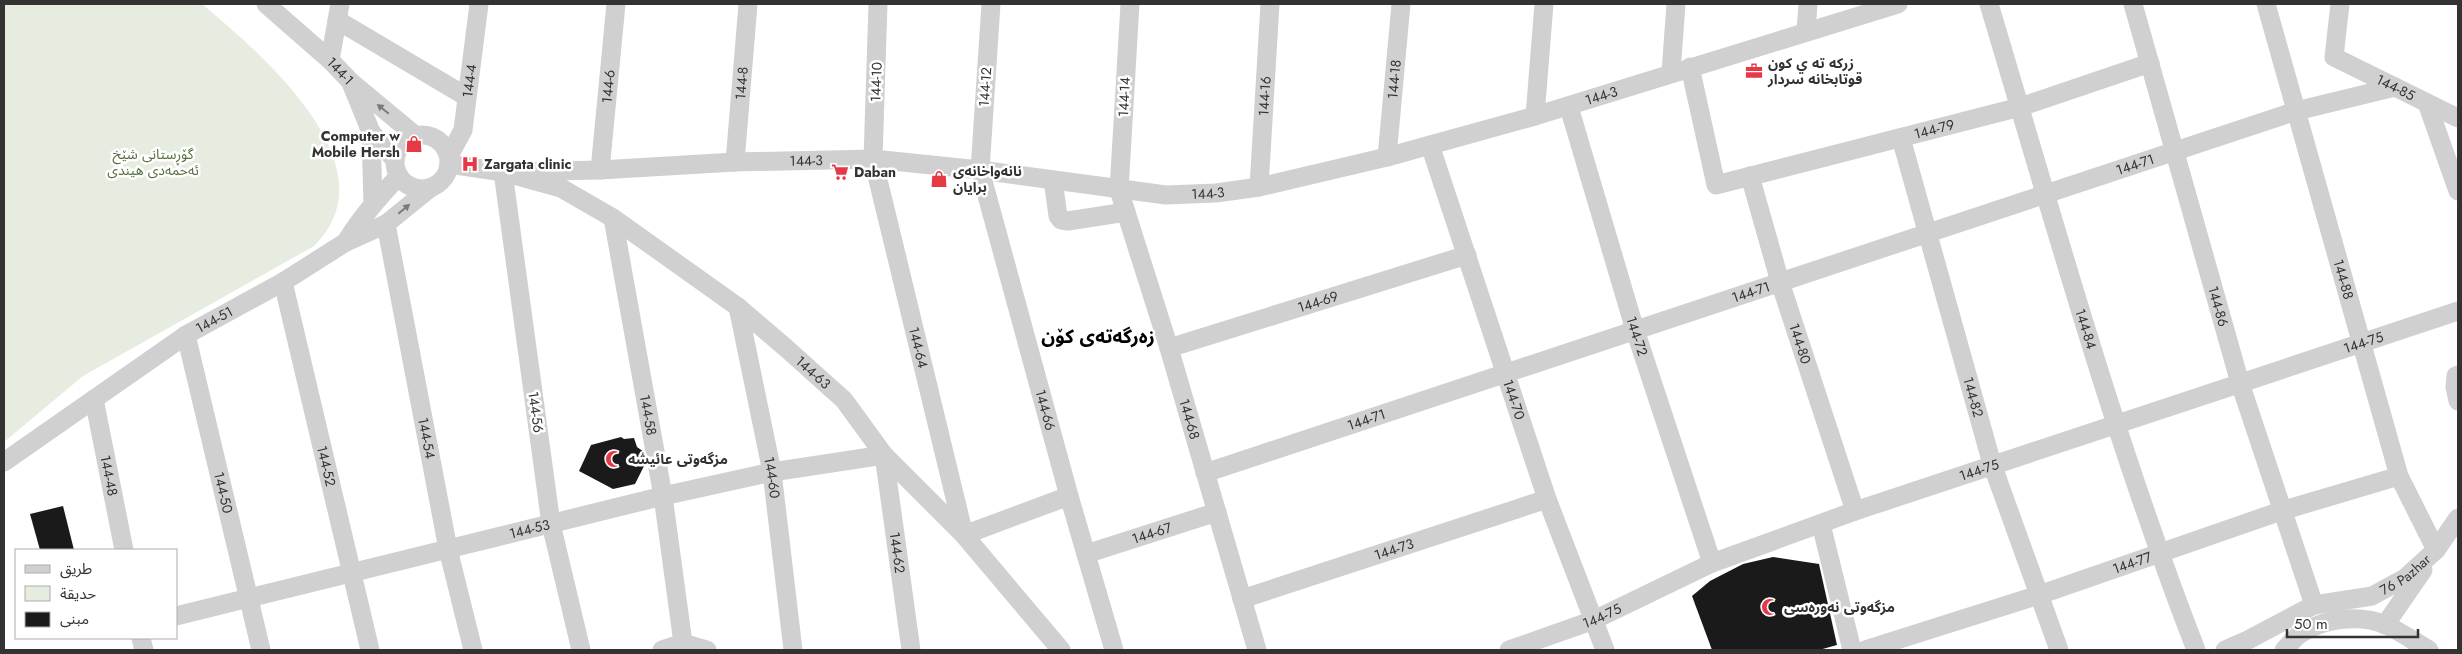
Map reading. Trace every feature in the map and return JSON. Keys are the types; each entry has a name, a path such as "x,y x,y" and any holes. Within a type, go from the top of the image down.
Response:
{"street":[{"name":"144-1","path":"266,4 330,60 350,82 416,136 433,137 440,141 443,172"},
{"name":"144-4","path":"443,172 462,130 479,4"},
{"name":"144-6","path":"600,170 616,4"},
{"name":"144-8","path":"736,162 748,4"},
{"name":"144-10","path":"873,160 878,4"},
{"name":"144-12","path":"980,170 991,4"},
{"name":"144-14","path":"1119,190 1130,4"},
{"name":"144-16","path":"1260,187 1270,4"},
{"name":"144-18","path":"1388,157 1401,4"},
{"path":"1535,116 1544,4"},
{"path":"1671,72 1676,4"},
{"path":"1806,31 1808,4"},
{"name":"144-3","path":"443,172 600,170 736,162 873,160 980,170 1166,195 1216,193 1260,187 1388,157 1569,107 1690,66 1898,4"},
{"name":"144-84","path":"1989,4 2115,424 2159,554 2196,650"},
{"name":"144-86","path":"2133,4 2240,383 2281,511 2314,605"},
{"name":"144-88","path":"2266,4 2399,476 2436,550"},
{"name":"144-85","path":"2340,4 2334,57 2427,103 2458,114"},
{"path":"330,60 338,12 467,97"},
{"name":"144-79","path":"1690,66 1716,185 2020,107 2150,63"},
{"path":"350,82 370,132 412,187 443,172"},
{"name":"144-71","path":"1205,473 2296,111 2395,87"},
{"path":"2427,103 2458,191"},
{"name":"144-72","path":"1569,107 1635,330 1712,563"},
{"path":"370,132 372,204"},
{"path":"346,242 356,224 397,168 402,144 416,136"},
{"name":"144-82","path":"1901,138 1992,464 2060,650"},
{"name":"144-70","path":"1430,145 1547,499 1605,650"},
{"name":"144-64","path":"873,160 964,534"},
{"name":"144-66","path":"980,170 1069,496 1114,650"},
{"name":"144-51","path":"4,462 186,335 283,282 346,242 386,224 443,172"},
{"name":"144-63","path":"499,172 561,188 612,218 738,307 844,400 884,456 964,534 1061,650"},
{"name":"144-56","path":"499,172 551,524 581,650"},
{"name":"144-80","path":"1750,176 1780,282 1855,511"},
{"path":"1053,180 1058,216 1062,220 1068,221 1126,212"},
{"name":"144-68","path":"1119,190 1169,348 1257,650"},
{"name":"144-58","path":"612,218 687,646"},
{"name":"144-54","path":"386,224 448,549 473,650"},
{"name":"144-69","path":"1169,348 1467,255"},
{"name":"144-52","path":"283,282 370,650"},
{"name":"144-60","path":"738,307 772,472 792,650"},
{"name":"144-75","path":"1509,650 1594,620 1712,563 1855,511 2458,311"},
{"name":"144-50","path":"186,335 261,650"},
{"path":"2458,376 2456,376 2455,387 2458,402"},
{"name":"144-48","path":"94,399 124,549"},
{"name":"144-53","path":"178,616 662,496 772,472 884,456"},
{"name":"144-62","path":"884,456 911,650"},
{"name":"144-77","path":"1865,650 2039,595 2281,511 2399,476"},
{"path":"964,534 1069,496"},
{"name":"144-73","path":"1242,599 1547,499"},
{"name":"144-67","path":"1086,554 1217,512"},
{"name":"76 Pazhar","path":"2224,650 2248,640 2314,605 2372,596 2405,578 2436,550 2458,518"},
{"path":"1821,524 1852,650"},
{"path":"2385,625 2436,550"},
{"path":"2284,650 2300,634 2337,620 2364,619 2385,625 2429,650"},
{"path":"662,650 687,646 707,650"}],"green space":[{"name":"گۆڕستانی شێخ ئەحمەدی هیندی","path":"4,4 202,4 255,51 284,81 310,113 329,147 339,181 335,215 314,246 83,376 4,442"}],"building":[{"name":"مزگەوتی عائیشە","path":"621,437 624,439 634,438 637,447 644,452 644,466 635,484 613,489 579,471 591,445"},
{"path":"63,506 74,549 40,549 30,514"},
{"path":"1773,557 1819,564 1837,645 1819,650 1712,650 1692,596 1710,581 1743,564"}],"place":[{"name":"زركه ته ي كون قوتابخانه سردار","path":"1754,71"},
{"name":"Computer w Mobile Hersh","path":"414,144"},
{"name":"Zargata clinic","path":"470,164"},
{"name":"Daban","path":"840,172"},
{"name":"نانەواخانەی برایان","path":"939,179"},
{"name":"مزگەوتی عائیشە","path":"614,459"},
{"name":"مزگەوتی نەورەسی","path":"1770,607"}],"district":[{"name":"زەرگەتەی کۆن","path":"1098,336"}]}
